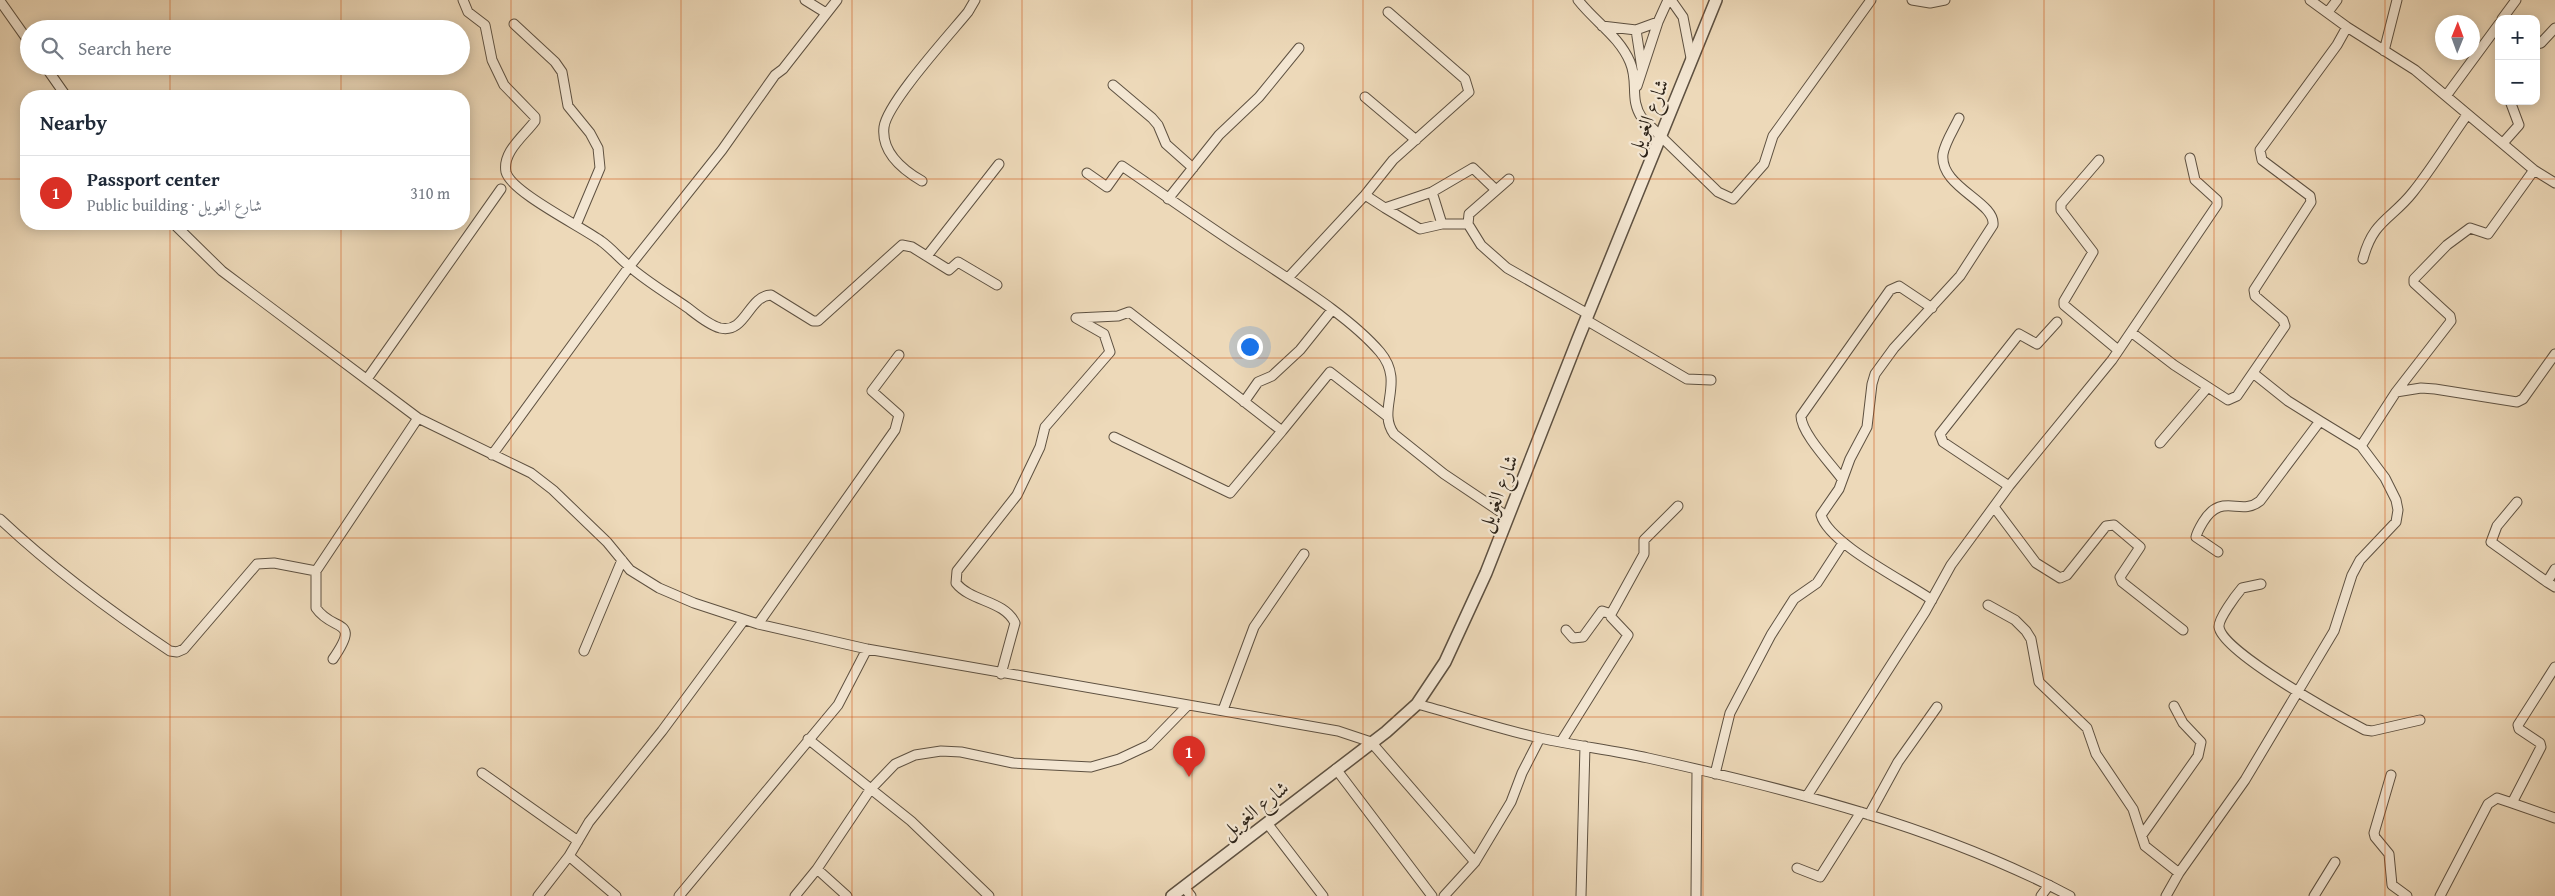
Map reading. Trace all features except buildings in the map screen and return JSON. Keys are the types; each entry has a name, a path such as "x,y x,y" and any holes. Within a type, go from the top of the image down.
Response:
{"street":[{"path":"463,0 468,12 485,25 492,60 504,85 534,117 535,121 509,152 506,162 510,182 540,204 602,241 630,267 702,318 720,328 731,328 738,325 758,298 764,295 770,295 813,321 818,321 898,247 908,245 949,270 958,262 997,285"},
{"path":"805,0 826,13"},
{"path":"492,456 630,267 716,158 775,75 783,69 837,0"},
{"path":"922,181 902,170 889,150 884,128 892,106 968,12 975,0"},
{"path":"1578,0 1621,45 1628,57 1634,74 1635,108 1642,118 1718,192 1730,198 1735,198 1764,164 1774,136 1871,0"},
{"path":"1634,93 1658,22 1669,0 1683,16 1691,58"},
{"name":"شارع الغويل","path":"1172,896 1187,891 1267,822 1417,704 1445,662 1486,573 1660,135 1716,0"},
{"path":"1912,0 1930,4 1945,0"},
{"path":"2310,0 2415,70 2534,170 2555,183"},
{"path":"2328,12 2337,0"},
{"path":"2384,51 2397,0"},
{"path":"2505,15 2516,0"},
{"path":"0,1 20,29"},
{"path":"1288,278 1366,195 1382,171 1467,96 1469,87 1466,79 1388,12"},
{"path":"1602,26 1636,30 1658,22"},
{"path":"514,24 555,62 562,72 568,106 590,133 598,148 600,168 576,225"},
{"path":"2131,332 2207,388 2232,400 2237,396 2285,326 2283,320 2255,296 2254,290 2311,199 2262,160 2260,150 2337,45 2348,27"},
{"path":"2540,43 2555,28"},
{"path":"2446,96 2495,29"},
{"path":"1636,30 1642,72"},
{"path":"1168,199 1219,135 1259,97 1299,48"},
{"path":"51,75 62,90"},
{"path":"1113,85 1152,118 1158,125 1166,144 1193,168"},
{"path":"1366,97 1416,140"},
{"path":"2503,143 2519,125 2512,105"},
{"path":"2363,259 2378,225 2412,193 2467,115"},
{"path":"1932,600 1843,544 1828,528 1820,515 1839,489 1850,459 1867,427 1874,377 1894,348 1960,276 1993,225 1990,213 1961,188 1945,167 1944,152 1960,118"},
{"path":"1807,796 1932,600 1951,565 2009,486 2118,350 2217,205 2217,200 2195,180 2190,158"},
{"path":"2099,160 2060,207 2093,252 2064,301 2064,305 2118,350"},
{"path":"927,256 999,164"},
{"path":"1087,173 1107,187 1122,166 1168,199 1288,278 1332,310 1380,353 1389,366 1392,393 1388,407 1388,426 1394,434 1444,474 1508,517"},
{"path":"1385,208 1432,192 1472,168 1496,190"},
{"path":"2361,446 2396,392 2452,318 2414,283 2414,280 2447,244 2470,228 2486,235 2489,233 2534,170"},
{"path":"1509,179 1469,214 1468,224 1481,245 1508,268 1687,379 1711,380"},
{"path":"367,380 501,189"},
{"path":"1432,192 1442,224"},
{"path":"1366,195 1420,229 1442,224 1468,224"},
{"path":"180,230 222,271 418,418 530,474 554,490 576,510 630,570 659,588 744,620 867,649 1001,674 1223,710 1338,731 1371,742 1475,862"},
{"path":"1842,479 1806,430 1801,416 1890,290 1899,286 1932,308"},
{"path":"1244,402 1258,382 1272,376 1300,350 1332,310"},
{"path":"1001,674 1015,624 1012,616 961,590 956,582 957,572 1017,495 1040,447 1045,427 1110,352 1104,334 1076,318 1118,316 1129,312 1282,431"},
{"path":"2009,486 1943,442 1940,434 2019,334 2037,344 2057,322"},
{"path":"2396,392 2420,388 2435,389 2517,402 2523,399 2555,354"},
{"path":"758,624 895,430 899,415 872,391 899,355"},
{"path":"1114,437 1230,493 1330,372 1388,417"},
{"path":"2166,896 2179,873 2245,780 2334,630 2352,575 2360,560 2392,527 2398,516 2396,500 2385,478 2361,446 2288,401 2253,373"},
{"path":"2160,442 2207,388"},
{"path":"333,659 345,641 346,634 344,628 316,608 316,571 418,418"},
{"path":"2218,552 2196,537 2210,511 2216,507 2253,505 2260,502 2320,421"},
{"path":"2517,502 2497,526 2491,542 2551,585 2555,569"},
{"path":"1611,614 1644,554 1644,540 1678,506"},
{"path":"1994,507 2040,567 2060,578 2067,575 2106,526 2114,525 2141,548 2120,577 2120,580 2183,630"},
{"path":"0,519 43,558 132,626 170,651 177,652 184,648 257,564 274,562 316,571"},
{"path":"1715,774 1730,713 1770,635 1794,599 1817,583 1843,544"},
{"path":"1223,710 1254,627 1304,554"},
{"path":"584,651 622,560"},
{"path":"2261,584 2242,588 2219,621 2219,629 2226,642 2297,692 2365,730 2372,731 2420,720"},
{"path":"1988,605 2015,620 2026,631 2031,639 2039,682 2087,728 2096,754 2133,809 2145,846 2179,873"},
{"path":"1561,742 1599,679 1627,640 1627,632 1611,617 1611,614 1602,611 1583,637 1573,638 1566,630"},
{"path":"538,896 569,856 589,822 662,731 744,620"},
{"path":"679,896 838,705 867,649"},
{"path":"2512,803 2541,747 2540,743 2519,729 2518,725 2555,667"},
{"path":"1417,704 1540,738 1715,774 1807,796 1865,813 1990,858 2070,896"},
{"path":"796,896 817,869 870,790 895,764 916,755 941,751 961,752 1013,763 1091,767 1119,759 1148,745 1188,705"},
{"path":"2142,834 2198,756 2201,747 2198,738 2183,723 2174,706"},
{"path":"1797,868 1820,877 1937,707"},
{"path":"1444,896 1475,862 1511,802 1522,773 1540,738"},
{"path":"808,739 911,821 989,896"},
{"path":"1581,896 1585,746"},
{"path":"1336,769 1432,896"},
{"path":"1696,896 1697,770"},
{"path":"482,773 578,840"},
{"path":"2391,775 2374,833 2375,837 2389,854 2392,885 2407,896"},
{"path":"2440,896 2488,804 2497,798 2555,818"},
{"path":"1267,822 1323,896"},
{"path":"569,856 616,896"},
{"path":"2314,896 2335,862"},
{"path":"817,869 847,896"},
{"path":"2041,896 2049,885"}],"place":[{"name":"Passport center","path":"1189,777"}]}
